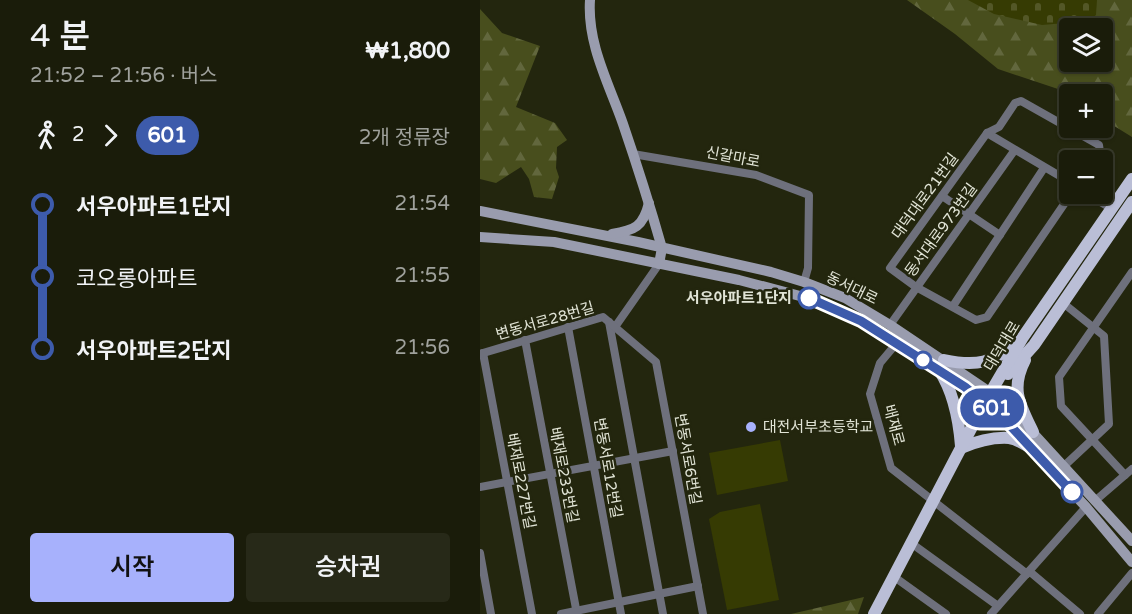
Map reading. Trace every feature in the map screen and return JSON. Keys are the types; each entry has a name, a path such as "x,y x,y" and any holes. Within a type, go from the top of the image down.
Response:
{"main road":[{"name":"대덕대로","path":"988,397 1023,337 1132,179"},
{"name":"대덕대로","path":"988,397 1034,345 1128,217 1132,202"},
{"path":"961,448 960,430 941,365 964,364 999,357 1023,337"},
{"path":"1034,345 1018,374 1017,390 1020,405 1034,432"},
{"path":"876,613 910,543 988,397"},
{"path":"961,448 973,442 1009,438 1031,448"}],"street":[{"path":"590,0 589,16 598,57 633,154 662,248 659,264 612,324 663,614"},
{"name":"대덕대로21번길","path":"1064,204 987,317 976,320 916,287 890,268 987,133 999,127 1015,103 1021,101 1099,145 1100,150"},
{"path":"987,133 1059,176"},
{"name":"동서대로973번길","path":"890,325 1014,151"},
{"name":"신갈마로","path":"633,154 756,175 809,195 808,268 804,282"},
{"path":"953,306 1044,168"},
{"path":"942,196 1000,235"},
{"path":"604,235 628,231 636,227 646,215 649,203"},
{"path":"1104,204 1112,209"},
{"name":"동서대로","path":"480,210 771,272 845,298 890,325 1034,432 1132,541"},
{"name":"동서대로","path":"480,237 554,242 759,285 819,301 861,321 896,344 941,365"},
{"path":"1125,475 1061,406 1059,377 1132,272"},
{"path":"1063,303 1104,336 1109,424 1064,466"},
{"name":"변동서로28번길","path":"482,353 603,317 612,324"},
{"name":"변동서로6번길","path":"612,324 656,362 703,614"},
{"name":"변동서로12번길","path":"568,327 621,614"},
{"name":"배재로233번길","path":"525,340 576,612"},
{"name":"배재로","path":"896,344 880,363 870,394 891,468 1080,614"},
{"name":"배재로227번길","path":"482,353 532,614"},
{"name":"동서대로","path":"988,397 1132,562"},
{"path":"480,486 673,451"},
{"path":"1096,500 1132,469"},
{"path":"991,614 1086,507"},
{"path":"910,543 998,606"},
{"path":"480,553 491,614"},
{"path":"1098,614 1132,573"},
{"path":"893,576 946,614"},
{"path":"561,614 698,586"}],"green space":[{"path":"907,0 1132,0 1132,137 1113,125 1113,84 1059,84 1059,89 998,69 955,34"},
{"path":"968,0 1097,0 1096,15 1092,18 1059,18 1059,24 1042,25 994,14"},
{"path":"480,9 502,33 540,46 516,107 555,123 567,140 557,147 556,168 559,177 552,199 534,197 529,179 521,167 496,183 480,179"},
{"path":"780,440 788,481 717,495 709,453"},
{"path":"760,504 779,600 727,610 709,519 720,512"},
{"path":"864,597 858,614 791,614"}],"bus line":[{"name":"601","path":"809,298 861,321 986,402 1072,492"}],"place":[{"name":"서우아파트1단지","path":"809,298"},
{"name":"대전서부초등학교","path":"751,427"}]}
